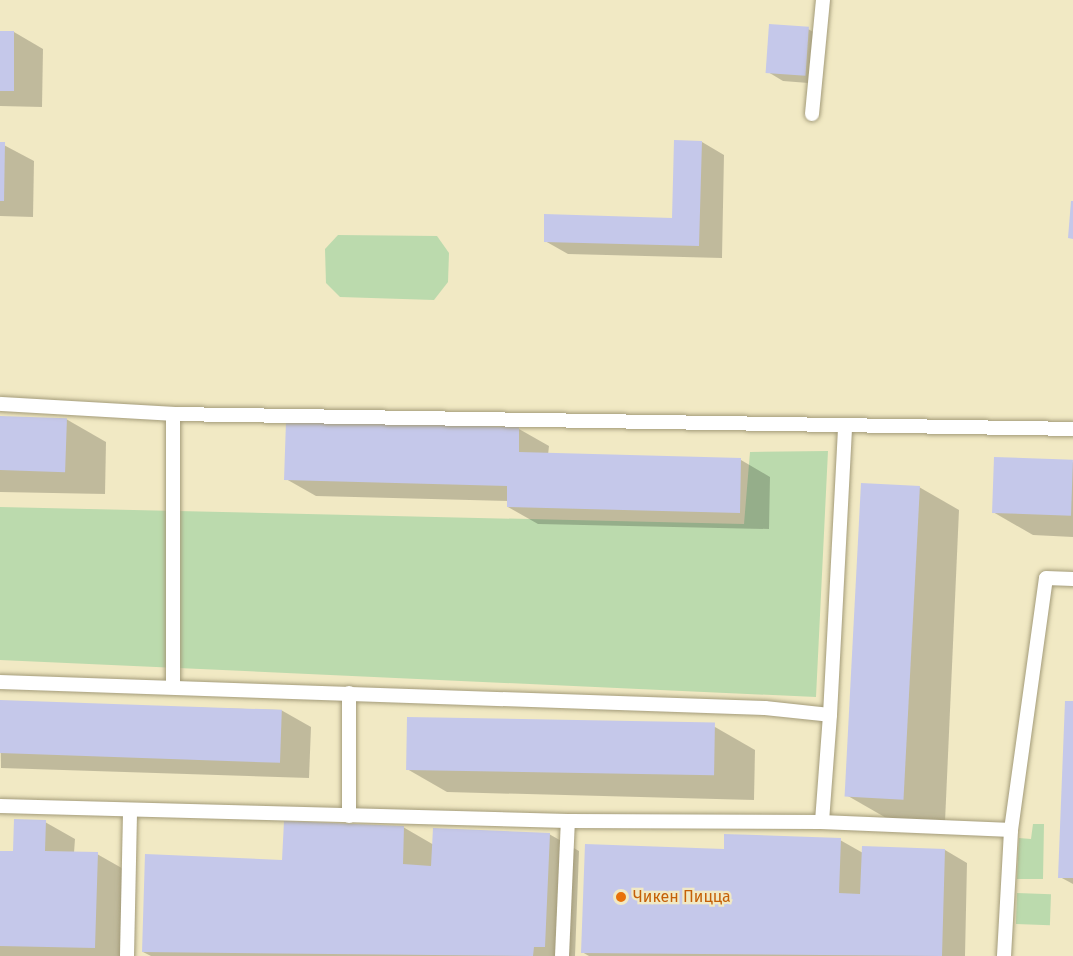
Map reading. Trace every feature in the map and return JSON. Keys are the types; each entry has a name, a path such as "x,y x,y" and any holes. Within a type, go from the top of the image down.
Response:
{"lane":[{"path":"812,114 823,0"},
{"path":"0,404 173,414 1073,429"},
{"path":"173,414 173,687"},
{"path":"822,822 846,425"},
{"path":"1004,956 1011,830 1046,578 1073,579"},
{"path":"0,682 765,708 830,715"},
{"path":"349,693 349,816"},
{"path":"0,806 349,816 822,822 1011,830"},
{"path":"127,956 130,811"},
{"path":"562,956 568,820"}],"green space":[{"path":"338,235 437,236 449,253 448,282 434,300 340,297 326,283 325,249"},
{"path":"828,451 816,697 0,660 0,507 744,524 750,452"},
{"path":"1033,824 1044,824 1043,879 1017,879 1019,838 1031,839"},
{"path":"1017,893 1051,894 1050,925 1016,924"}],"building":[{"path":"769,24 809,27 805,76 766,73"},
{"path":"0,31 14,31 14,91 0,91"},
{"path":"674,140 702,141 699,246 544,242 544,214 672,218"},
{"path":"0,142 5,142 4,201 0,201"},
{"path":"1071,201 1073,201 1073,239 1068,238"},
{"path":"0,416 67,418 65,472 0,470"},
{"path":"286,421 519,427 519,452 741,458 740,513 507,507 507,486 284,480"},
{"path":"994,457 1073,460 1071,516 992,513"},
{"path":"861,483 920,486 903,800 845,797"},
{"path":"0,700 282,710 280,763 0,753"},
{"path":"1065,701 1073,701 1073,878 1058,878"},
{"path":"407,717 715,722 714,775 406,770"},
{"path":"14,819 46,820 45,851 98,852 95,948 0,946 0,851 13,851"},
{"path":"284,821 404,826 403,864 431,866 433,828 550,833 545,947 534,947 533,956 142,952 145,854 282,860"},
{"path":"724,834 841,838 839,893 860,894 862,846 945,849 942,956 581,953 585,844 724,849"}],"place":[{"name":"Чикен Пицца","path":"621,897"}]}
